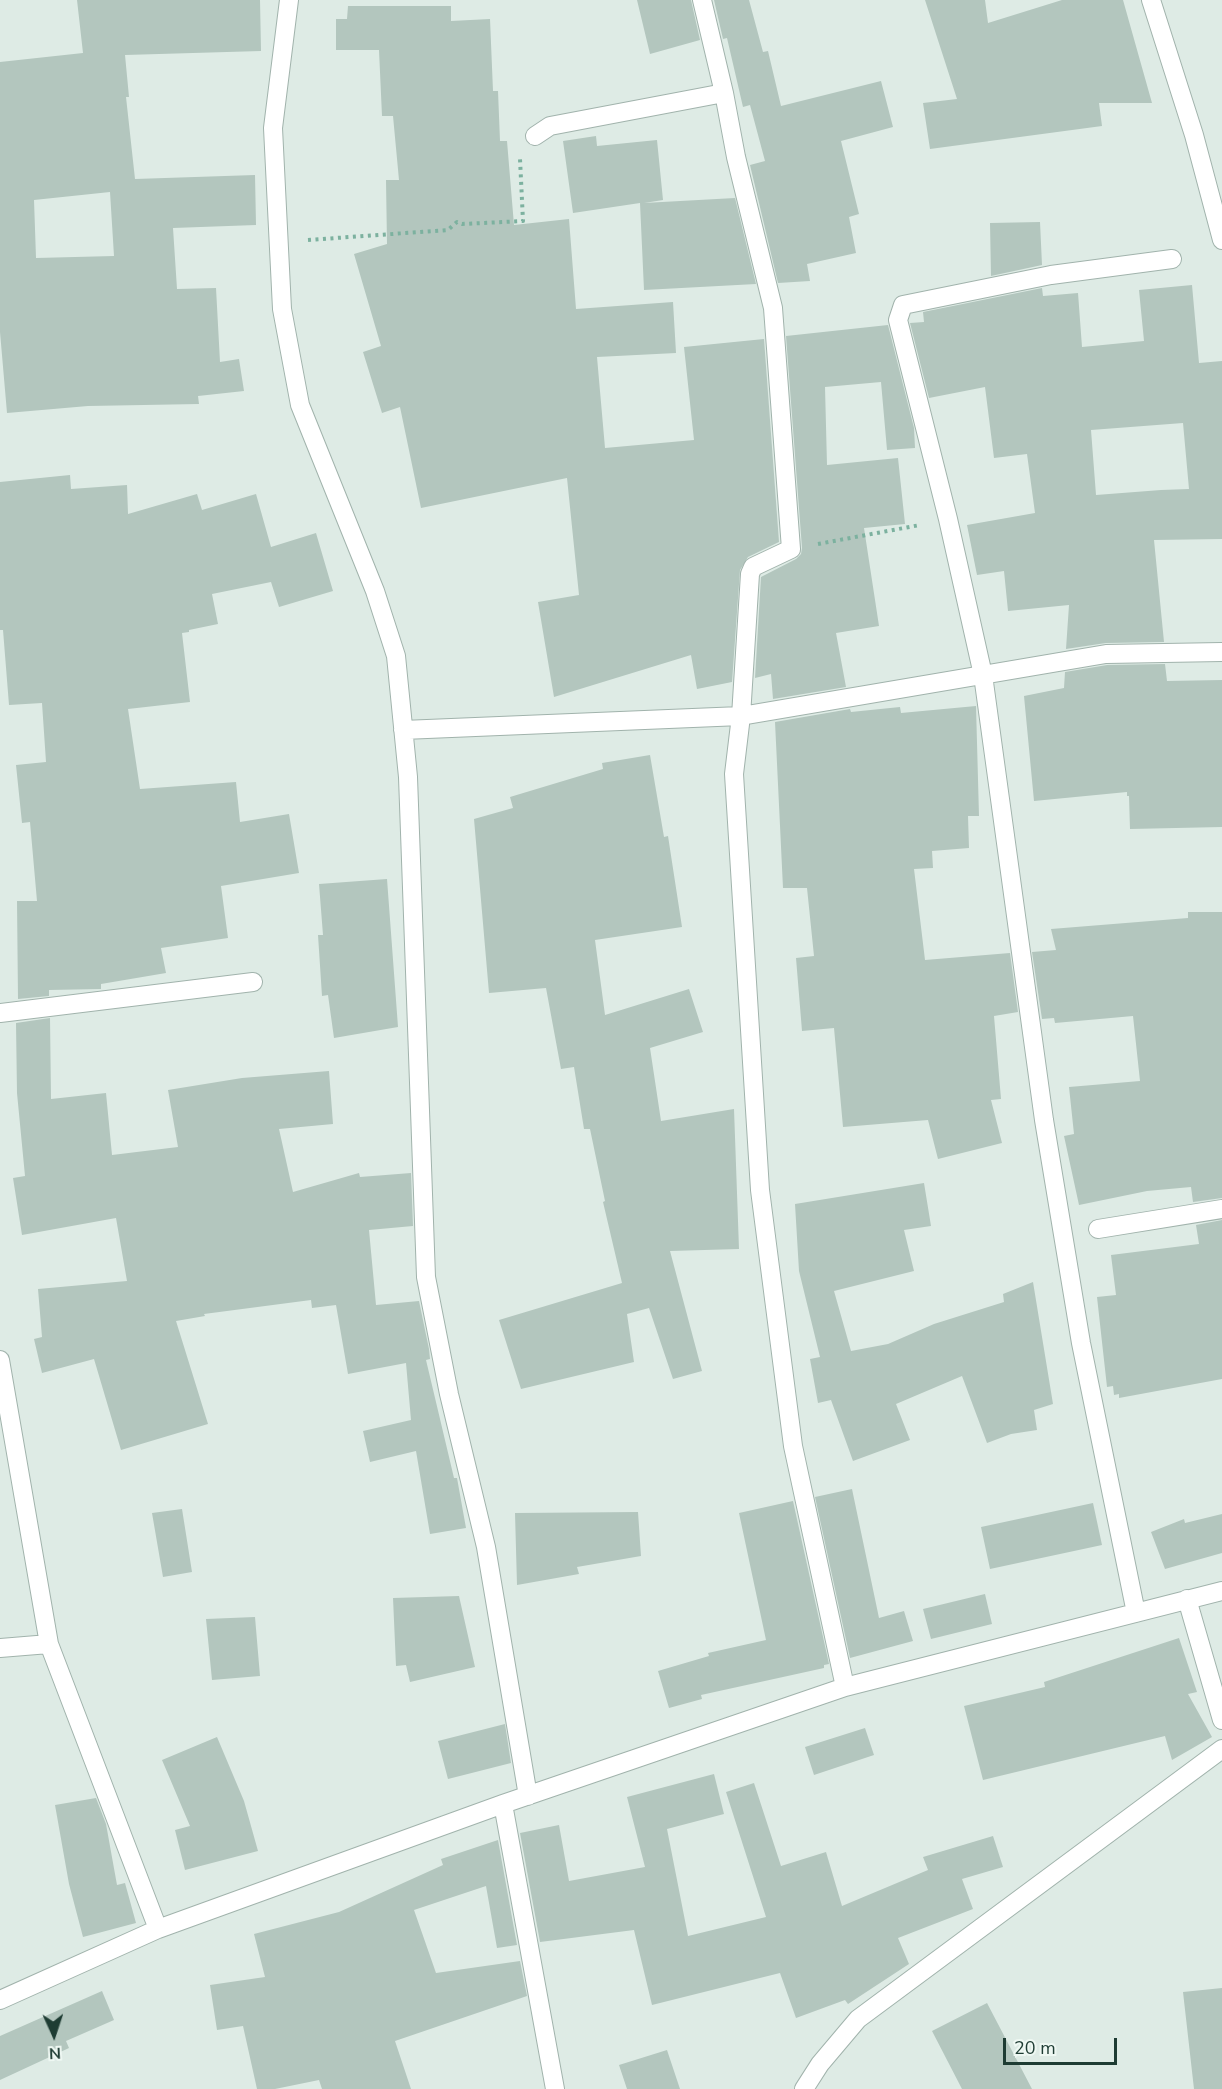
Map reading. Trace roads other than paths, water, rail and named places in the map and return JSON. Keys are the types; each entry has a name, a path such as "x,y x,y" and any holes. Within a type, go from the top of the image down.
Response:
{"street":[{"path":"289,0 273,128 282,309 300,405 375,591 396,656 408,777 426,1277 449,1394 486,1547 528,1796"},
{"path":"702,0 724,93 736,157 773,308 791,549 753,567 750,574 741,716 734,774 760,1190 793,1446 844,1687"},
{"path":"1151,0 1194,135 1222,240"},
{"path":"535,136 550,126 724,93"},
{"path":"1136,1613 1081,1343 1044,1120 983,675 948,519 898,320 903,305 1051,275 1172,259"},
{"path":"403,730 741,716 1106,654 1222,652"},
{"path":"0,1013 253,982"},
{"path":"1098,1229 1222,1209"},
{"path":"0,1360 49,1644 158,1929"},
{"path":"0,2000 158,1929 503,1804 844,1687 1222,1591"},
{"path":"1187,1599 1222,1720"},
{"path":"0,1648 49,1644"},
{"path":"804,2089 820,2064 858,2019 1222,1749"},
{"path":"503,1804 555,2089"}]}
